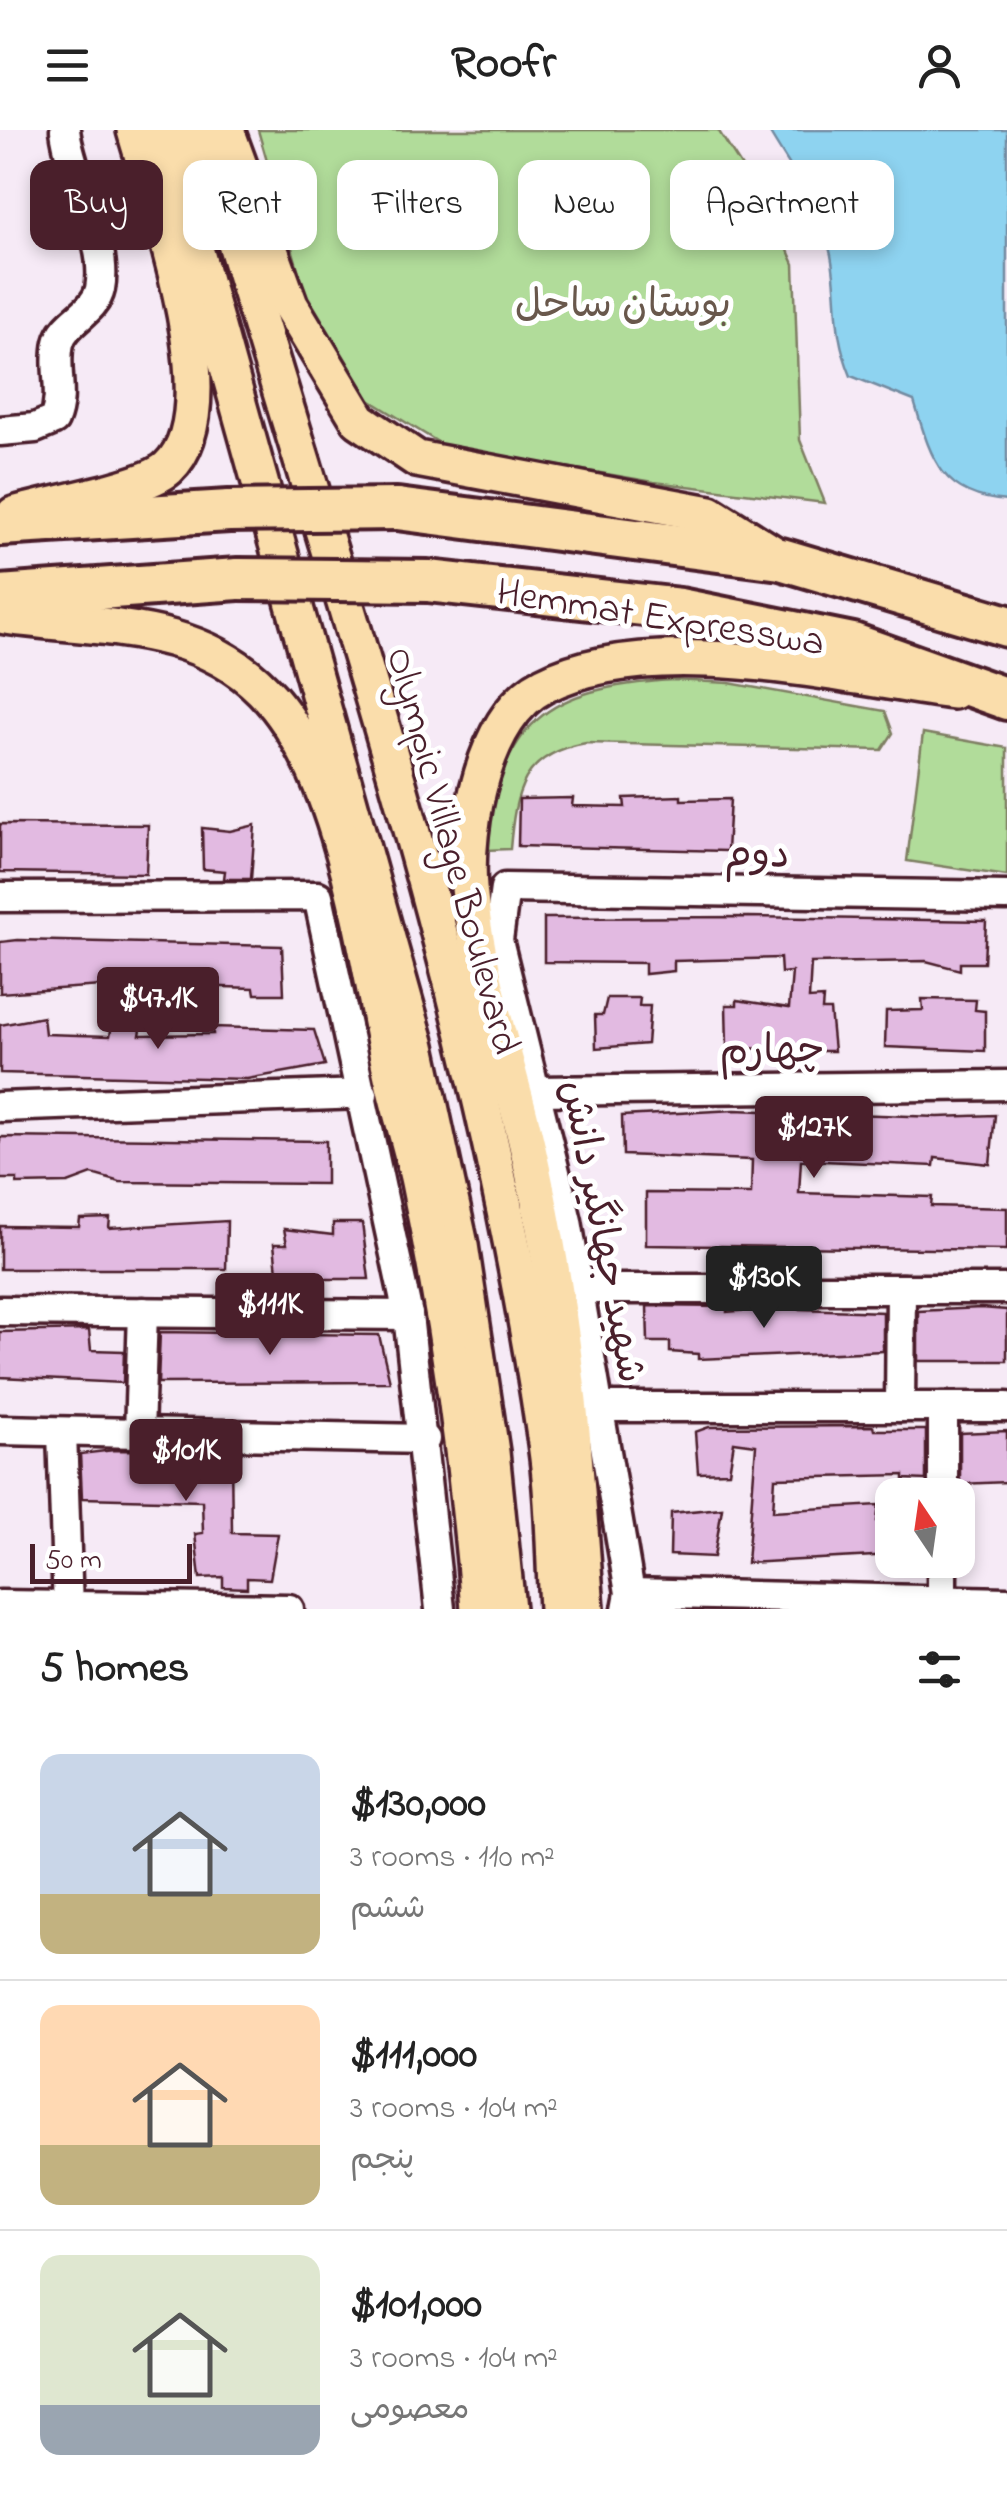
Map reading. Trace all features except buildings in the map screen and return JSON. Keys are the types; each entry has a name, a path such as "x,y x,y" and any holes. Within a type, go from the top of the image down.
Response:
{"highway":[{"path":"0,522 229,511 398,509 781,558 1007,626"},
{"name":"Hemmat Expresswa","path":"0,596 238,579 428,581 680,609 852,644 1006,699"}],"main road":[{"path":"0,522 136,483 167,469 189,438 196,397 190,335 136,130"},
{"path":"162,130 381,902 418,1046 460,1245 491,1452 507,1609"},
{"name":"Olympic Village Boulevard","path":"194,130 228,220 426,881 514,1265 546,1446 557,1609"},
{"path":"226,130 290,305 358,420 417,460 710,514 781,558"},
{"path":"0,615 151,630 220,658 263,690 306,749 332,819 374,977 391,1071 418,1181 463,1456 479,1609"},
{"path":"586,1609 574,1448 554,1286 469,884 478,782 488,754 516,708 542,685 598,665 666,656 801,670 1006,699"}],"street":[{"path":"0,431 35,428 54,420 60,404 58,348 62,332 83,316 100,292 99,257 64,130"},
{"name":"دوم","path":"505,888 1007,896"},
{"name":"شهید جهانگیر دانش","path":"505,888 498,940 538,1091 579,1289 628,1601"},
{"path":"0,898 318,896 408,1315 425,1440 440,1609"},
{"name":"چهارم","path":"538,1091 1007,1085"},
{"path":"0,1106 363,1094"},
{"path":"579,1289 1007,1288"},
{"path":"900,1407 901,1289"},
{"path":"0,1311 408,1315"},
{"path":"140,1433 143,1312"},
{"path":"600,1407 1007,1407"},
{"path":"942,1478 943,1407"},
{"path":"0,1430 425,1440"},
{"path":"62,1432 68,1607"},
{"path":"942,1578 942,1601"},
{"path":"628,1601 1007,1602"},
{"path":"0,1606 289,1609"}],"green space":[{"name":"بوستان ساحل","path":"258,130 718,130 737,160 670,160 670,250 788,250 794,264 800,440 825,503 654,482 446,447 355,391 309,307 293,250 317,250 317,160 267,160"},
{"path":"673,680 729,683 885,711 893,733 882,750 586,743 565,748 535,766 526,778 515,810 510,849 485,850 504,770 518,742 537,720 562,703 592,692"},
{"path":"923,733 1007,748 1007,876 907,861"}],"water":[{"path":"768,130 1007,130 1007,501 984,498 953,482 933,456 914,401 851,376 845,359 830,250 894,250 894,160 786,160"}]}
